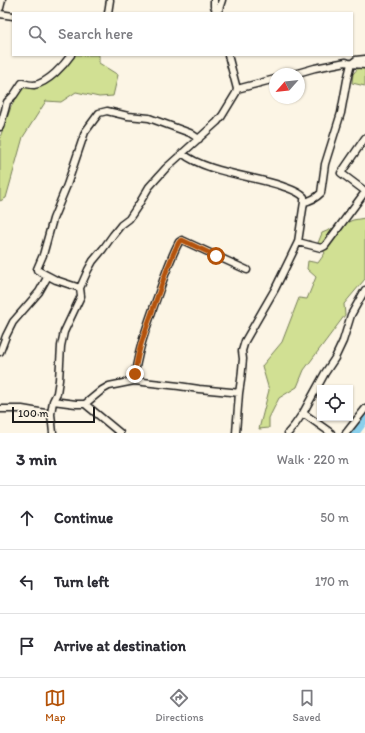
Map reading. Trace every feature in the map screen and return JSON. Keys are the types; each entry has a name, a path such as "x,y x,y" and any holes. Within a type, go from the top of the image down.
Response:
{"street":[{"path":"0,8 2,0"},
{"path":"108,12 110,0"},
{"path":"214,0 216,12"},
{"path":"216,12 219,9 222,0"},
{"path":"0,14 12,16"},
{"path":"0,127 7,102 14,95 22,82 34,85 44,81 61,68 70,56"},
{"path":"53,433 50,414 57,393 61,346 64,332 81,296 80,288 88,270 112,235 129,219 148,187 166,168 199,139 222,116 236,93 228,56"},
{"path":"304,202 317,197 321,193 325,164 341,112 351,64 356,60 365,59"},
{"path":"305,71 346,62 365,65"},
{"path":"236,89 269,81"},
{"path":"80,288 56,280 37,269 48,233 67,185 84,132 96,116 99,113 107,112 150,118 190,133 199,139"},
{"path":"298,242 321,248 325,246 365,192 341,173 365,138"},
{"path":"182,153 210,167 291,189 304,197 298,242 275,289 245,341 242,351 242,380 239,393 236,433"},
{"path":"134,381 136,364 147,326 164,276 179,242 182,240 247,270"},
{"path":"0,352 13,322 39,292 48,276"},
{"path":"288,433 303,413 340,348 351,315 365,290"},
{"path":"53,402 85,404 109,386 134,381 239,393"},
{"path":"85,404 120,433"},
{"path":"0,409 33,410 50,414"},
{"path":"346,433 365,409"},
{"path":"303,413 331,433"}],"green space":[{"path":"73,56 99,56 99,63 118,75 113,96 99,97 76,92 61,102 46,101 23,137 6,198 0,201 0,137 11,107 23,87 40,85"},
{"path":"359,67 365,67 365,86 352,83 353,74"},
{"path":"365,218 365,279 344,304 345,315 304,370 297,387 279,398 269,418 269,428 259,429 269,390 262,366 282,342 299,298 307,299 316,277 307,269 308,261 318,263 325,253 318,243 322,233 353,220"}],"waterway":[{"path":"354,433 365,418"}],"route":[{"path":"135,374 136,364 147,326 164,276 179,242 182,240 216,256"}]}
